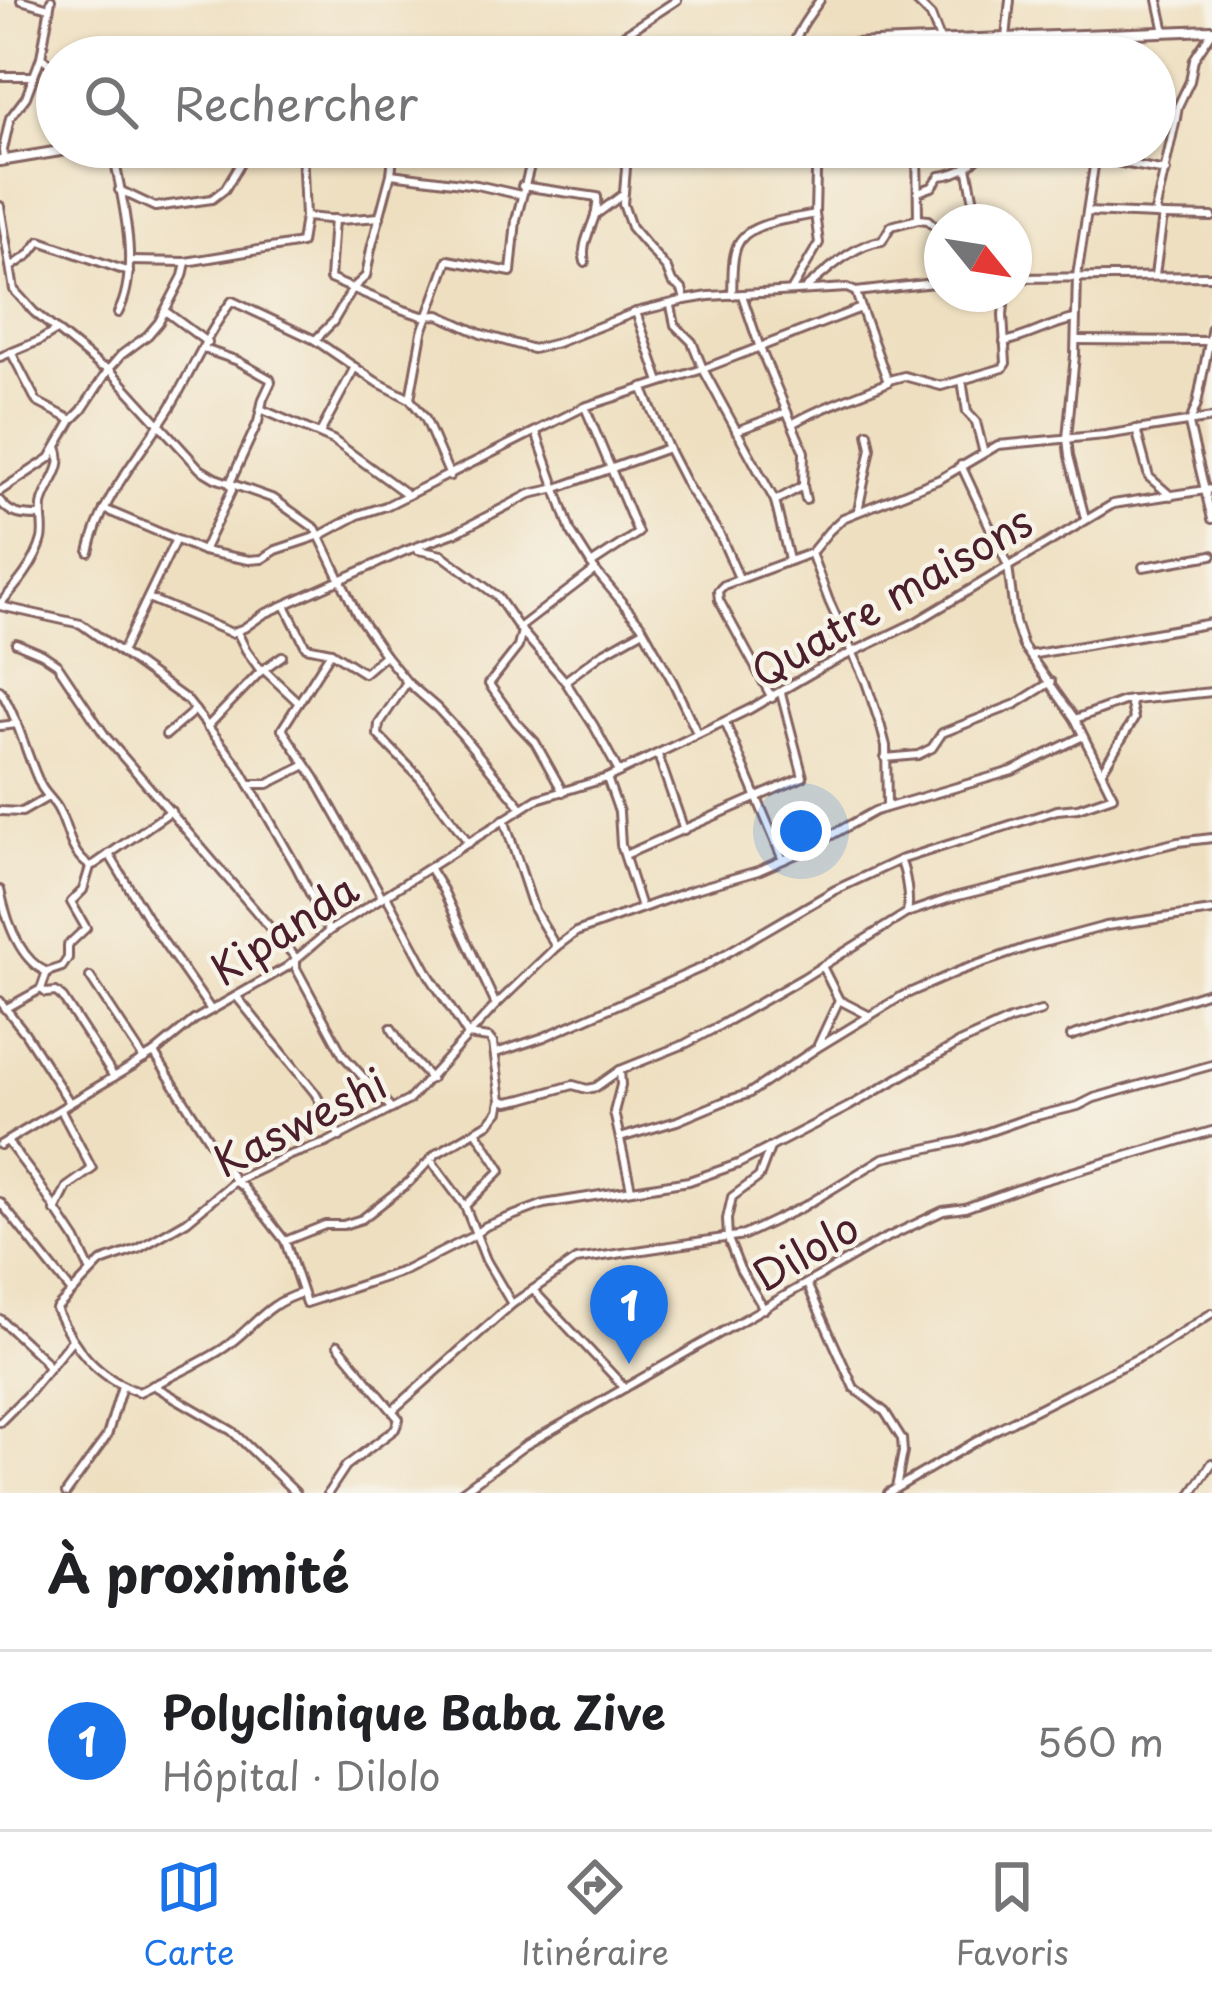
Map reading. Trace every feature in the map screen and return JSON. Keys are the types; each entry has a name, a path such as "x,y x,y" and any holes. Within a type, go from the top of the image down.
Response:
{"street":[{"path":"21,0 50,4 45,36"},
{"path":"622,36 677,0"},
{"path":"797,36 820,0"},
{"path":"914,0 931,16 939,36"},
{"path":"1006,36 1010,0"},
{"path":"1158,0 1165,32"},
{"path":"1076,36 1212,31"},
{"path":"1176,118 1194,59 1212,31"},
{"path":"36,69 26,97 10,118 2,161 36,155"},
{"path":"0,76 33,76"},
{"path":"115,168 129,261 127,296 118,313"},
{"path":"119,190 155,208 212,199 225,189 238,168"},
{"path":"129,261 186,262 299,244 305,217 303,168"},
{"path":"315,340 366,276 392,168"},
{"path":"410,399 428,316 450,260 511,272 513,236 529,168"},
{"path":"626,168 623,194 631,227 667,269 685,300"},
{"path":"791,291 819,243 814,214 816,168"},
{"path":"917,168 918,219"},
{"path":"918,192 932,187 940,176 964,168"},
{"path":"967,168 974,204"},
{"path":"1085,519 1067,438 1077,276 1093,168"},
{"path":"1147,168 1166,171"},
{"path":"1155,275 1167,168"},
{"path":"391,174 592,195 599,202 583,246 585,262"},
{"path":"595,215 623,194"},
{"path":"0,206 14,290 25,304 101,368 109,369 200,469 274,499 321,535 357,614 385,655 522,808"},
{"path":"1085,212 1212,218"},
{"path":"732,295 738,241 764,225 814,214"},
{"path":"305,217 380,217"},
{"path":"334,219 328,277 401,309 439,315 532,349 685,300 924,284"},
{"path":"803,290 862,246 882,241 893,225 924,220"},
{"path":"10,268 40,241 129,272"},
{"path":"0,490 50,458 109,369 153,330 186,262"},
{"path":"1032,277 1212,276"},
{"path":"0,291 14,290"},
{"path":"856,292 889,380"},
{"path":"742,295 805,457 806,500"},
{"path":"89,552 104,509 232,302 315,340 410,399 430,427 450,476"},
{"path":"670,304 675,325 692,343 776,501 789,560"},
{"path":"104,509 175,541 243,560 258,559 450,476 584,406 760,349 861,308"},
{"path":"166,311 206,346 271,382 230,483 232,490 203,550"},
{"path":"636,312 660,382"},
{"path":"792,424 889,380 909,376 941,386 1004,367 1005,312"},
{"path":"1004,342 1074,319"},
{"path":"1212,327 1190,422 1212,518"},
{"path":"0,357 57,330"},
{"path":"1076,340 1209,341"},
{"path":"11,352 37,402 71,420"},
{"path":"320,433 355,367"},
{"path":"962,380 967,412 976,422 983,451"},
{"path":"642,387 688,487 720,535 740,578"},
{"path":"563,792 535,742 489,684 518,647 520,630 638,533 584,406"},
{"path":"261,409 320,433 408,495"},
{"path":"736,430 787,412"},
{"path":"772,698 718,598 718,589 811,553 835,525 940,479 1003,444 1212,418"},
{"path":"1136,429 1149,476 1171,496"},
{"path":"536,432 571,532 638,621 698,735"},
{"path":"858,512 871,448 868,433"},
{"path":"57,446 60,461 42,504 39,547 0,605 81,624 171,686 230,752 329,931"},
{"path":"148,598 237,632 285,604 530,494 668,448"},
{"path":"496,1053 703,968 835,890 900,860 1057,810 1111,798 1113,793 1076,719 1023,646 1015,622 1009,566 961,465"},
{"path":"776,501 803,486"},
{"name":"Quatre maisons","path":"607,778 916,622 1117,502 1208,489"},
{"path":"0,501 18,515 41,516"},
{"path":"121,652 175,541"},
{"path":"434,541 438,553"},
{"path":"416,549 438,553 497,596 565,681 619,772"},
{"path":"811,553 881,727 887,806"},
{"path":"1143,567 1212,555"},
{"path":"285,604 306,646 332,652 364,673 385,655"},
{"path":"1030,656 1212,623"},
{"path":"237,632 262,670 298,702"},
{"path":"565,681 642,632"},
{"path":"16,643 57,664 106,737 296,958 296,968 333,1038 393,1110"},
{"path":"332,652 282,729 468,1035 490,1038"},
{"path":"208,727 262,670 282,656"},
{"path":"407,682 379,724 378,735 420,778 469,844"},
{"path":"885,758 917,755 932,748 942,733 1024,700 1051,682"},
{"path":"0,690 74,848 90,866"},
{"path":"1076,719 1130,700 1212,692"},
{"path":"626,854 803,777 781,693"},
{"path":"1102,771 1134,719 1130,700"},
{"path":"166,734 195,710"},
{"path":"724,722 783,860"},
{"path":"0,726 17,724"},
{"name":"Kasweshi","path":"70,1292 107,1259 137,1249 187,1221 235,1181 340,1137 418,1093 496,1005 556,947 587,927 758,871 887,806 1012,771 1083,736"},
{"path":"664,772 670,749"},
{"path":"658,754 684,830"},
{"path":"249,784 268,784 306,764"},
{"path":"607,778 641,908"},
{"name":"Kipanda","path":"3,1143 154,1053 194,1020 287,967 329,931 522,808 549,794 607,778"},
{"path":"0,811 22,812 48,797"},
{"path":"0,890 6,915 36,967 46,972 62,967 68,945 85,930 71,902 83,890 90,866 171,811"},
{"path":"504,820 535,910 556,947"},
{"path":"501,1100 523,1100 573,1085 593,1088 620,1070 702,1035 907,914 953,897 1178,842 1212,838"},
{"path":"109,854 211,1010"},
{"path":"900,860 910,902 907,914"},
{"path":"430,869 496,1005"},
{"path":"620,1138 748,1094 931,982 1028,947 1106,926 1212,911"},
{"path":"822,966 839,1000 870,1016"},
{"path":"46,972 40,988 3,1005 70,1103"},
{"path":"90,977 144,1059"},
{"path":"40,988 63,998 114,1077"},
{"path":"1071,1036 1212,992"},
{"path":"237,997 315,1093 340,1137"},
{"path":"817,1048 839,1000"},
{"path":"154,1053 235,1181 285,1241 304,1301 310,1303 406,1270 497,1221 544,1204 711,1174 848,1107 959,1043 1040,1011"},
{"path":"285,1241 325,1225 362,1219 442,1150 495,1117 501,1100 496,1053 482,1019"},
{"path":"392,1028 431,1078"},
{"path":"393,1410 512,1304 580,1258 728,1239 770,1224 883,1158 962,1141 1212,1065"},
{"path":"620,1070 614,1112 631,1189"},
{"path":"55,1211 69,1185 92,1169 61,1109"},
{"path":"464,1206 501,1170 476,1131"},
{"name":"Dilolo","path":"460,1493 524,1446 880,1241 943,1210 965,1208 1212,1131"},
{"path":"3,1143 35,1178 91,1270"},
{"path":"764,1309 740,1269 728,1239 727,1219 732,1197 759,1177 770,1148"},
{"path":"431,1162 464,1206 486,1261 512,1304"},
{"path":"0,1202 70,1292 56,1309 72,1340 103,1375 140,1392 230,1344 280,1300 302,1293"},
{"path":"807,1284 854,1388 885,1412 902,1438 892,1491"},
{"path":"532,1289 625,1388"},
{"path":"892,1491 999,1428 1165,1344 1212,1313"},
{"path":"0,1319 48,1367"},
{"path":"0,1422 72,1340"},
{"path":"328,1493 346,1466 395,1429 399,1419 338,1345"},
{"path":"153,1385 232,1431 296,1493"},
{"path":"66,1493 106,1436 122,1386"},
{"path":"1192,1493 1212,1462"}],"place":[{"name":"Polyclinique Baba Zive","path":"629,1364"}]}
